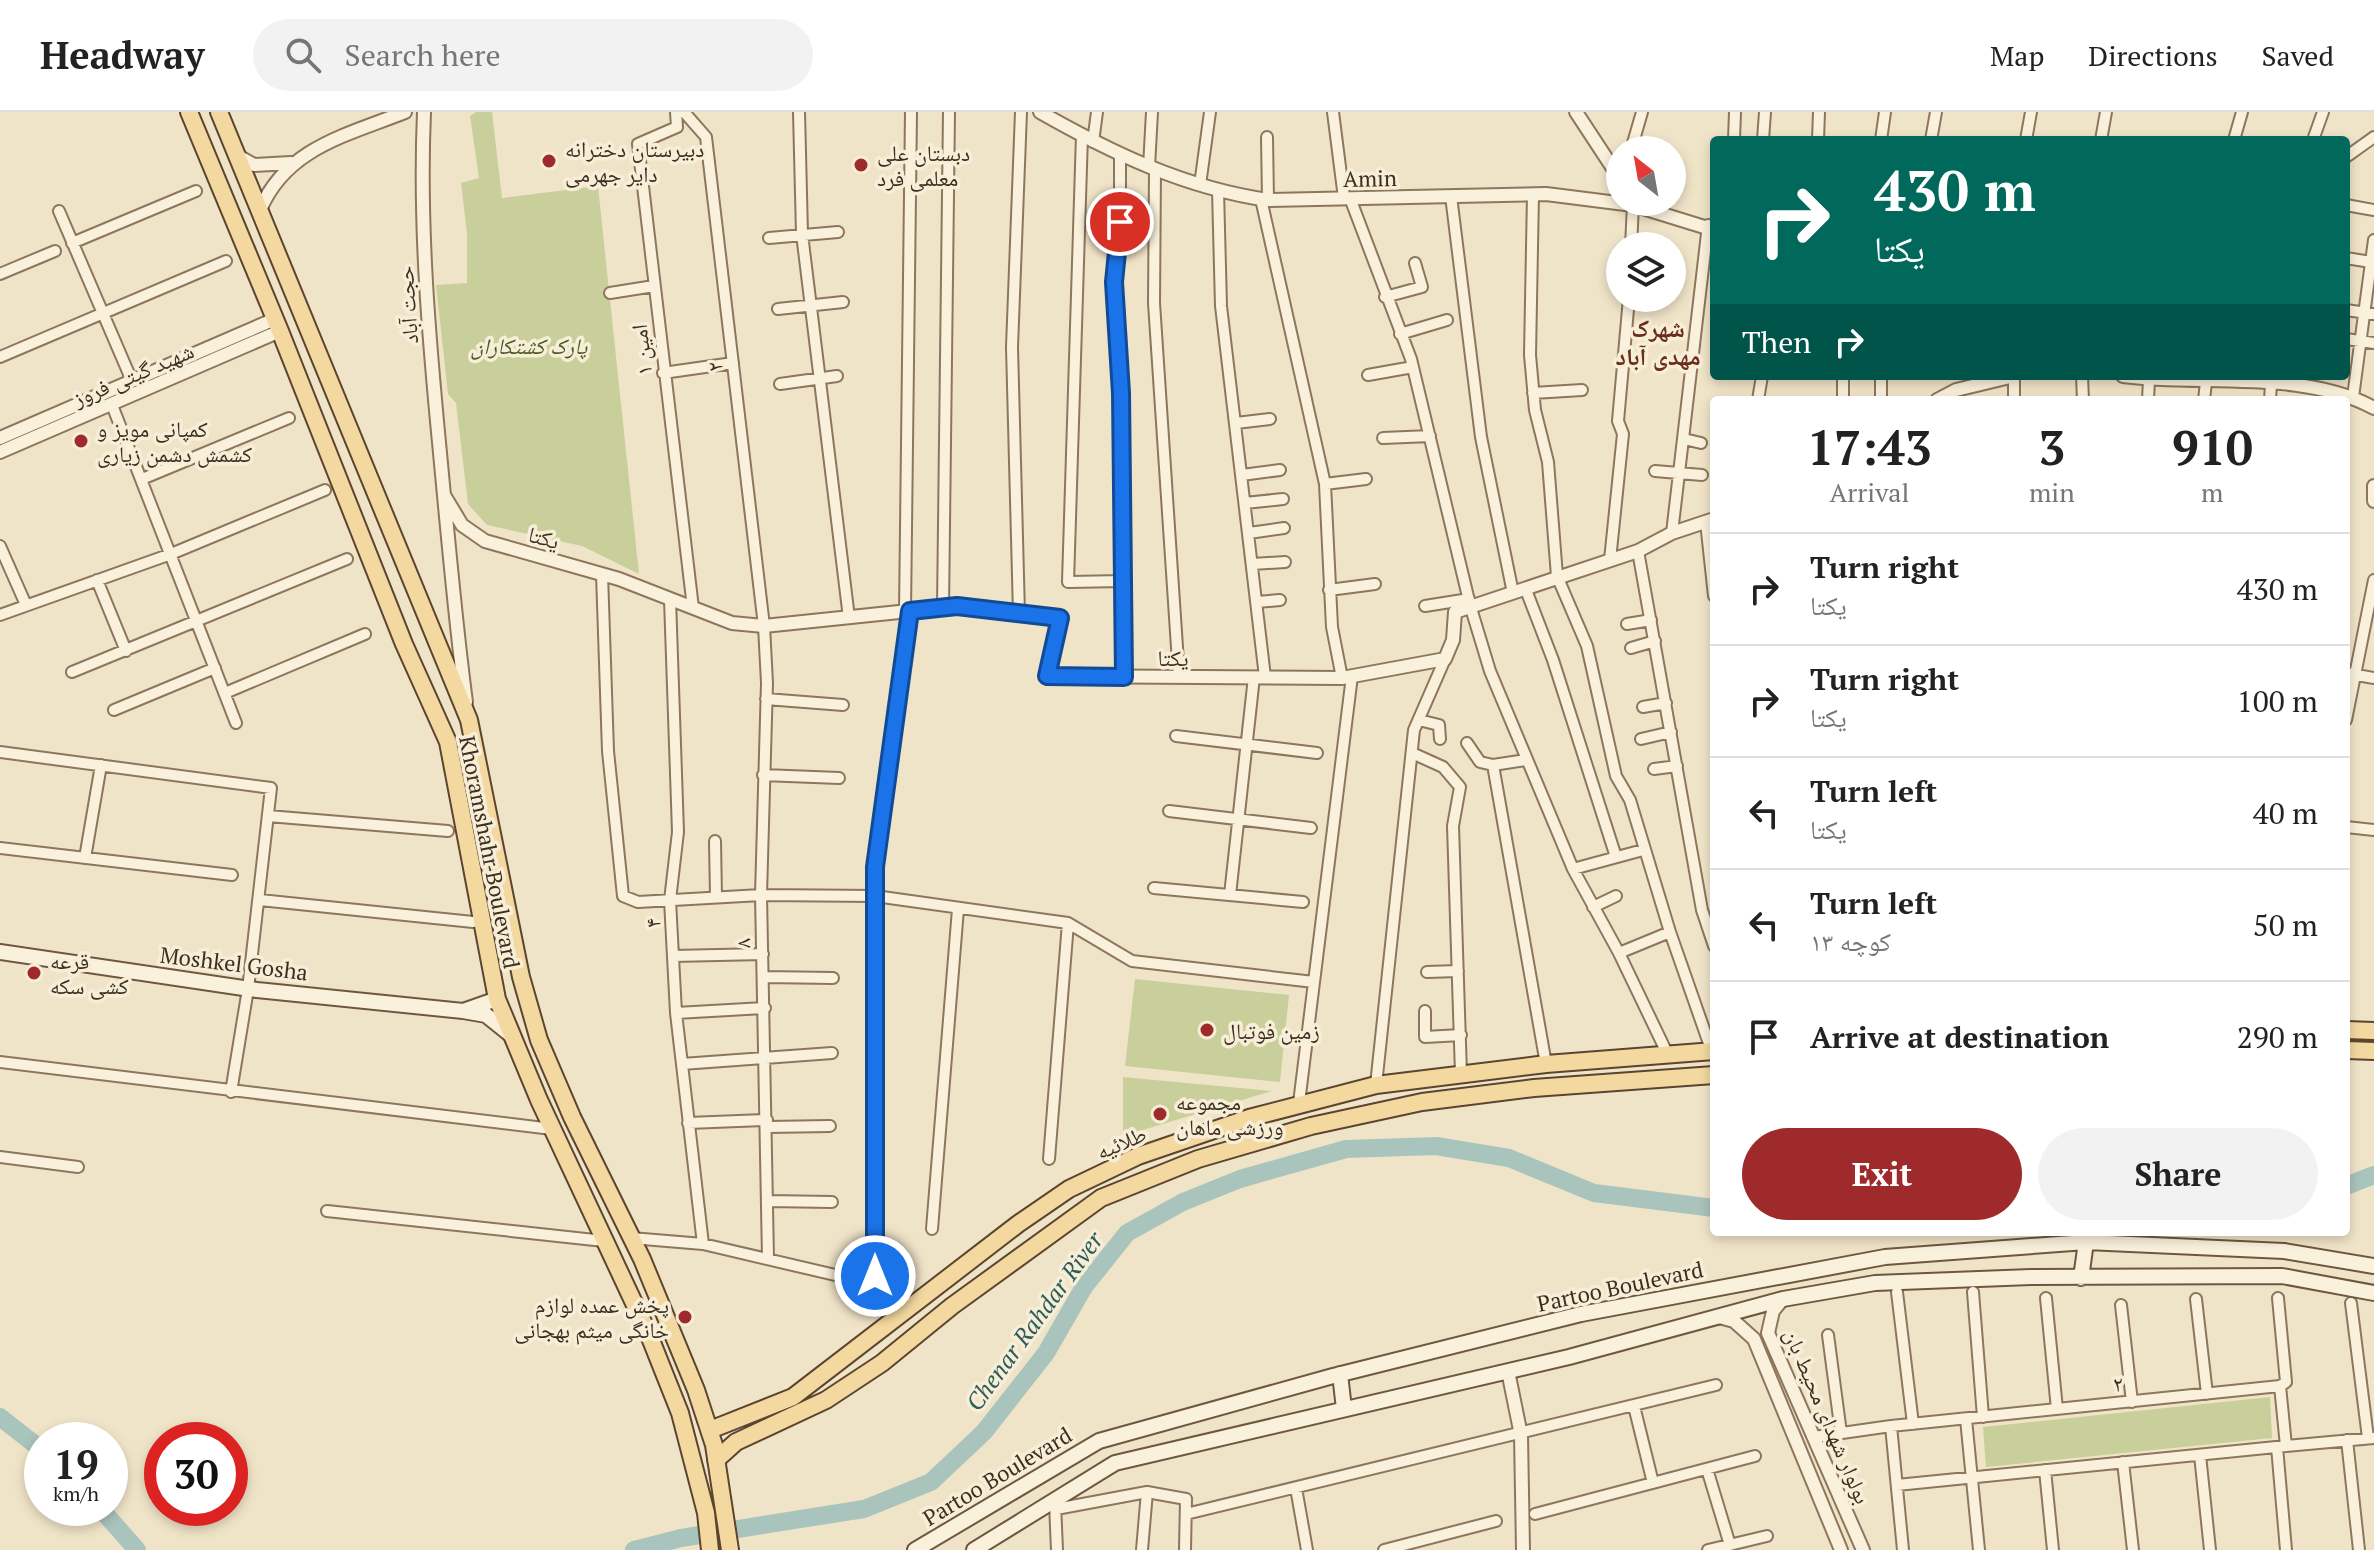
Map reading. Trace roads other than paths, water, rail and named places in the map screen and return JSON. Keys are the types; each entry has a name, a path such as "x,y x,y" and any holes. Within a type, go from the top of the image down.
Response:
{"main road":[{"name":"Khoramshahr Boulevard","path":"189,112 278,325 404,644 448,742 497,999 552,1129 649,1335 680,1413 706,1513 710,1548"},
{"path":"219,112 469,720 521,977 539,1040 631,1238 710,1430 730,1546"},
{"name":"Moshkel Gosha","path":"0,952 248,989 463,1011"},
{"path":"463,1011 497,999"},
{"path":"463,1011 486,1015 513,1036"},
{"path":"2350,1030 2374,1031"},
{"path":"2350,1050 2374,1051"},
{"name":"طلائیه","path":"710,1430 793,1397 811,1380 853,1354 945,1279 1069,1189 1138,1156 1299,1103 1376,1085 1546,1064 1710,1052"},
{"name":"طلائیه","path":"716,1460 736,1442 826,1400 882,1363 952,1306 1101,1198 1198,1159 1311,1126 1422,1102 1534,1088 1710,1075"},
{"path":"2081,1278 2086,1242"},
{"name":"Partoo Boulevard","path":"915,1550 934,1546 1099,1441 1340,1374 1581,1314 1885,1257 2086,1242 2284,1251 2374,1266"},
{"path":"974,1550 1055,1505 1115,1463 1508,1371 1783,1299 1875,1283 2081,1278 2282,1276 2374,1293"},
{"path":"1340,1374 1344,1409"}],"street":[{"path":"260,210 277,176 291,163 335,140 405,112"},
{"name":"حجت آباد","path":"424,112 421,179 425,291 452,597 469,720"},
{"name":"امین ۱","path":"676,112 677,127 638,144 693,608"},
{"name":"۲","path":"684,112 706,137 764,626"},
{"path":"799,112 802,234 849,618"},
{"path":"631,1238 703,1244 865,1282 872,1281 875,1276 875,867 907,612 911,112"},
{"path":"943,608 949,112"},
{"path":"1019,614 1012,347 1021,112"},
{"path":"1097,112 1087,138 1068,582 1123,581"},
{"path":"1152,112 1154,303 1179,677"},
{"path":"1200,185 1210,112"},
{"path":"1333,112 1347,198 1413,367 1469,602 1490,671 1573,869 1619,953 1668,1055"},
{"path":"1576,112 1606,158"},
{"path":"1635,136 1642,112"},
{"path":"1734,136 1735,112"},
{"path":"1763,136 1765,112"},
{"path":"1818,136 1819,112"},
{"path":"1882,136 1885,112"},
{"path":"1932,136 1936,112"},
{"path":"2027,136 2031,112"},
{"path":"2102,136 2106,112"},
{"path":"2235,136 2242,112"},
{"path":"2314,136 2323,112"},
{"name":"Amin","path":"1046,113 1087,138 1152,169 1218,190 1265,200 1533,194 1606,201"},
{"path":"1267,137 1265,200 1325,484 1329,590 1347,677 1299,1103"},
{"path":"2350,154 2374,137"},
{"path":"1120,155 1120,222 1114,282 1121,393 1124,677"},
{"path":"238,156 254,165 291,163"},
{"path":"1218,190 1221,306 1257,602 1260,677 1247,744 1230,895"},
{"path":"72,243 196,191"},
{"path":"1533,194 1530,355 1533,393 1548,462 1557,576 1587,646 1616,776 1630,800 1643,850 1710,1044"},
{"path":"1451,196 1481,437 1519,592 1553,660 1616,857"},
{"path":"2350,206 2374,210"},
{"path":"59,211 132,381"},
{"name":"Amin","path":"1675,216 1710,226"},
{"path":"769,238 838,232"},
{"path":"2353,397 2361,341 2369,313 2374,240"},
{"path":"1672,533 1710,242"},
{"path":"0,274 55,251"},
{"path":"2350,259 2371,262"},
{"path":"0,357 226,261"},
{"path":"1385,297 1422,287 1415,263"},
{"path":"610,293 654,286"},
{"path":"778,309 843,302"},
{"path":"1610,560 1623,434 1618,421 1628,312"},
{"path":"1400,334 1447,320"},
{"name":"شهید گیتی فروز","path":"1,435 278,325"},
{"name":"شهید گیتی فروز","path":"0,452 112,405 278,325"},
{"path":"2350,340 2374,343"},
{"path":"663,373 733,363"},
{"path":"1368,375 1413,367"},
{"path":"780,384 837,376"},
{"path":"1956,395 2004,380"},
{"path":"2174,380 2219,380"},
{"path":"2235,380 2338,396"},
{"path":"2204,396 2206,382"},
{"path":"2270,396 2271,384"},
{"path":"1533,393 1582,390"},
{"path":"2350,397 2374,407"},
{"path":"112,405 236,723"},
{"path":"142,479 289,418"},
{"path":"1236,423 1270,419"},
{"path":"1383,438 1430,436"},
{"path":"1684,439 1701,443"},
{"path":"1242,475 1280,470"},
{"path":"1655,471 1702,475"},
{"path":"1325,484 1366,479"},
{"path":"2373,500 2374,486"},
{"path":"0,615 171,554 325,490"},
{"name":"یکتا","path":"444,495 462,525 485,541 602,574 732,623 764,626 943,608 1060,618 1047,676 1347,677 1445,659"},
{"path":"1245,503 1283,499"},
{"path":"1425,606 1469,602 1519,592 1557,576 1638,551 1672,533 1710,520"},
{"path":"1249,533 1284,528"},
{"path":"0,546 26,605"},
{"path":"1638,551 1702,910 1710,934"},
{"path":"72,672 198,623 347,559"},
{"path":"1252,564 1285,562"},
{"path":"602,574 608,751 623,896 638,902 761,895 875,896 1068,923 1132,961 1314,982"},
{"path":"97,580 126,651"},
{"path":"2374,580 2351,674 2374,678"},
{"path":"1329,590 1375,584"},
{"name":"۴","path":"670,599 678,832 670,900 676,1013 703,1244"},
{"path":"1257,602 1280,600"},
{"path":"1376,1085 1412,753 1419,720 1453,640 1455,612 1469,602"},
{"path":"1627,624 1651,620"},
{"name":"۸","path":"764,626 766,699 761,895 767,1057 768,1258"},
{"path":"225,693 365,634"},
{"path":"1631,648 1655,641"},
{"path":"114,710 215,668"},
{"path":"766,699 843,705"},
{"path":"1643,707 1666,703"},
{"path":"1419,720 1439,725 1440,739"},
{"path":"1641,739 1671,732"},
{"path":"1176,736 1317,753"},
{"path":"1467,743 1480,762 1493,765 1526,760"},
{"path":"0,752 271,788 260,900 231,1092"},
{"path":"1412,753 1443,767 1460,787 1453,826 1461,1074"},
{"path":"85,858 101,765"},
{"path":"1493,765 1546,1064"},
{"path":"1654,769 1677,766"},
{"path":"763,775 839,778"},
{"path":"1169,811 1311,828"},
{"path":"268,816 448,831"},
{"path":"2350,827 2374,830"},
{"path":"715,841 716,897"},
{"path":"0,848 232,875"},
{"path":"1573,869 1643,850"},
{"path":"1154,888 1303,902"},
{"path":"1593,907 1616,896"},
{"path":"260,900 473,922"},
{"path":"932,1229 958,909"},
{"path":"1049,1159 1068,923"},
{"path":"1619,953 1670,932"},
{"path":"673,956 763,954"},
{"path":"1427,972 1458,971"},
{"path":"764,977 833,978"},
{"path":"676,1013 765,1008"},
{"path":"1425,1011 1425,1037 1461,1035"},
{"path":"682,1064 832,1053"},
{"path":"0,1062 552,1129"},
{"path":"688,1123 830,1126"},
{"path":"0,1157 78,1167"},
{"path":"768,1201 832,1202"},
{"path":"327,1211 604,1241"},
{"path":"1897,1292 1913,1424"},
{"path":"1973,1292 1983,1417"},
{"path":"2046,1298 2057,1409"},
{"path":"2278,1298 2286,1382 2280,1386 2286,1550"},
{"name":"بولوار شهدای محیط بان","path":"1783,1299 1773,1311 1769,1328 1863,1550"},
{"path":"2196,1299 2207,1394"},
{"path":"1897,1485 2371,1438 2351,1303"},
{"path":"2121,1305 2132,1402"},
{"name":"بولوار شهدای محیط بان","path":"1716,1316 1734,1321 1751,1335 1841,1550"},
{"path":"1751,1335 1754,1328 1761,1325 1769,1328"},
{"path":"1828,1335 1841,1433"},
{"path":"1508,1371 1521,1435 1523,1550"},
{"path":"1186,1514 1521,1435 1716,1385"},
{"name":"۲","path":"1814,1437 1891,1426 2280,1386"},
{"path":"1634,1406 1653,1483"},
{"path":"1966,1419 1979,1550"},
{"path":"1891,1426 1903,1550"},
{"path":"2347,1440 2359,1550"},
{"path":"2200,1455 2210,1550"},
{"path":"1535,1514 1755,1456"},
{"path":"2123,1462 2133,1550"},
{"path":"1707,1469 1729,1547"},
{"path":"2045,1470 2053,1550"},
{"path":"1296,1488 1307,1550"},
{"path":"1142,1550 1147,1492"},
{"path":"1057,1550 1055,1505 1147,1492 1186,1499 1185,1550"},
{"path":"1384,1550 1496,1521"},
{"path":"1708,1550 1767,1536"}],"waterway":[{"name":"Chenar Rahdar River","path":"634,1550 681,1538 864,1509 931,1482 984,1432 1046,1353 1084,1287 1127,1233 1183,1202 1240,1179 1346,1149 1436,1146 1509,1158 1594,1193 1710,1208"},
{"name":"Chenar Rahdar River","path":"2350,1184 2374,1175"},
{"name":"Chenar Rahdar River","path":"0,1417 24,1436"},
{"name":"Chenar Rahdar River","path":"116,1526 137,1550"}],"place":[{"name":"دبیرستان دخترانه دایر جهرمی","path":"549,161"},
{"name":"دبستان علی معلمی فرد","path":"861,165"},
{"name":"کمپانی مویز و کشمش دشمن زیاری","path":"81,441"},
{"name":"قرعه کشی سکه","path":"34,973"},
{"name":"زمین فوتبال","path":"1207,1030"},
{"name":"مجموعه ورزشی ماهان","path":"1160,1114"},
{"name":"پخش عمده لوازم خانگی میثم بهجانی","path":"685,1317"}],"district":[{"name":"شهرک مهدی آباد","path":"1658,342"}],"park label":[{"name":"پارک کشتکاران","path":"529,345"}]}
